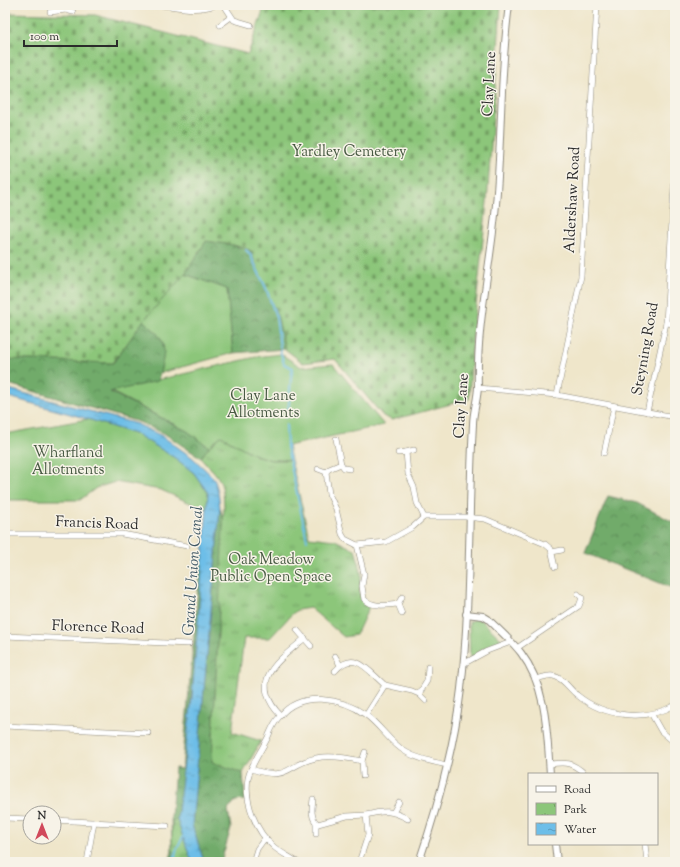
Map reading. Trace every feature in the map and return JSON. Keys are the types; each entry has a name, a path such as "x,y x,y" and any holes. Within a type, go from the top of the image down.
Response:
{"street":[{"path":"161,5 194,8 208,8 215,5"},
{"path":"224,5 231,17 240,23 251,25"},
{"name":"Clay Lane","path":"419,862 432,822 447,765 456,722 463,664 473,424 478,388 480,334 496,205 509,5"},
{"name":"Aldershaw Road","path":"557,395 581,276 597,5"},
{"path":"50,12 66,8 73,12"},
{"path":"220,25 231,17"},
{"name":"Steyning Road","path":"647,412 666,323 675,170"},
{"path":"666,323 675,324"},
{"path":"478,388 557,395 675,417"},
{"path":"604,453 614,406"},
{"path":"336,439 341,464 344,468 350,469"},
{"path":"398,453 414,450"},
{"path":"406,452 408,474 414,487 417,504 424,518"},
{"path":"326,472 329,469 341,464"},
{"path":"318,469 326,472"},
{"path":"326,472 329,494 336,509 342,534 345,539 357,545 386,542 413,527 424,518 470,517 485,519 545,544 552,552 555,567"},
{"name":"Francis Road","path":"5,534 122,534 187,546"},
{"path":"357,545 364,574 362,586 364,600 376,605 398,604"},
{"path":"552,552 562,550"},
{"path":"516,648 579,606 582,598 578,594"},
{"path":"398,604 402,598"},
{"path":"398,604 402,614"},
{"path":"466,614 483,616 516,648 526,660 535,679 546,718 550,773"},
{"path":"297,630 312,646"},
{"name":"Florence Road","path":"5,636 190,644"},
{"path":"280,715 268,699 266,692 266,677 278,661 305,638"},
{"path":"463,664 487,651 510,642"},
{"path":"335,656 340,665"},
{"path":"335,671 340,665 346,663 361,664 367,667 386,685 412,691 418,694 426,702"},
{"path":"418,694 427,680 428,667"},
{"path":"535,679 553,676 562,680 581,699 595,707 626,714 641,716 652,715 675,704"},
{"path":"366,715 386,685"},
{"path":"297,862 265,838 254,818 249,797 248,779 251,769 280,715 299,703 308,700 322,699 349,706 366,715 387,737 406,752 415,757 447,765"},
{"path":"652,715 661,731 675,743"},
{"path":"5,726 148,733"},
{"path":"363,776 362,761 365,752"},
{"path":"251,769 274,775 288,772 317,757 362,761"},
{"path":"550,764 567,763 574,765 584,773"},
{"path":"313,799 312,810 316,823 316,834"},
{"path":"394,811 399,802"},
{"path":"316,823 320,824 347,816 386,811 394,811 408,819"},
{"path":"359,862 368,835 366,814"},
{"path":"5,818 22,819"},
{"path":"62,820 167,826"},
{"path":"87,862 94,822"},
{"path":"253,862 257,848 265,838"},
{"path":"555,845 557,862"},
{"path":"645,845 647,862"}],"green space":[{"name":"Yardley Cemetery","path":"265,5 501,5 487,202 473,333 469,399 392,420 383,416 335,359 303,363 285,349 278,318 250,250 234,245 206,241 185,274 143,321 113,363 5,359 5,13 95,15 248,54"},
{"path":"206,241 234,245 250,250 278,318 285,349 233,353 227,289 185,274"},
{"path":"185,274 227,289 233,353 160,373 164,349 163,344 157,333 143,321"},
{"path":"143,321 158,335 164,347 163,361 158,381 110,392 187,431 209,447 221,436 255,455 271,460 291,460 307,531 223,481 201,458 165,434 139,422 5,383 5,359 113,363"},
{"name":"Clay Lane Allotments","path":"281,354 301,367 333,364 384,425 288,446 291,460 271,460 255,455 221,436 209,447 187,431 110,391 256,357"},
{"name":"Wharfland Allotments","path":"88,419 138,435 175,458 194,473 208,493 207,509 161,490 115,482 96,488 80,500 5,500 5,434"},
{"name":"Oak Meadow Public Open Space","path":"221,436 255,455 271,460 291,460 309,537 335,540 355,550 361,572 360,596 364,603 369,607 356,635 344,637 310,608 297,610 270,638 244,638 232,732 261,741 243,773 212,762 224,506 223,490 219,479 201,458 209,447"},
{"path":"608,496 637,503 675,523 675,589 585,553"},
{"path":"220,508 224,520 231,526 219,612 212,762 243,773 245,800 235,801 228,810 231,828 221,862 204,862 192,825"},
{"path":"201,555 204,556 185,764 177,820 192,862 169,862 172,851 171,817 175,768 182,769"},
{"path":"475,619 480,619 503,641 484,649 470,658 469,622"},
{"path":"177,820 192,862 172,862 174,851 172,851 172,821"}],"water":[{"path":"5,388 137,424 162,436 193,458 214,478 218,491 220,508 192,825 204,862 192,862 177,820 192,698 208,493 194,473 175,458 138,435 88,419 5,396"}],"waterway":[{"path":"246,250 250,254 266,288 276,317 280,347"},
{"path":"280,350 284,364 293,368 289,405 286,417"},
{"path":"286,424 287,447 307,540"},
{"path":"174,862 176,851 184,835"}],"water label":[{"name":"Grand Union Canal","path":"194,571"}]}
